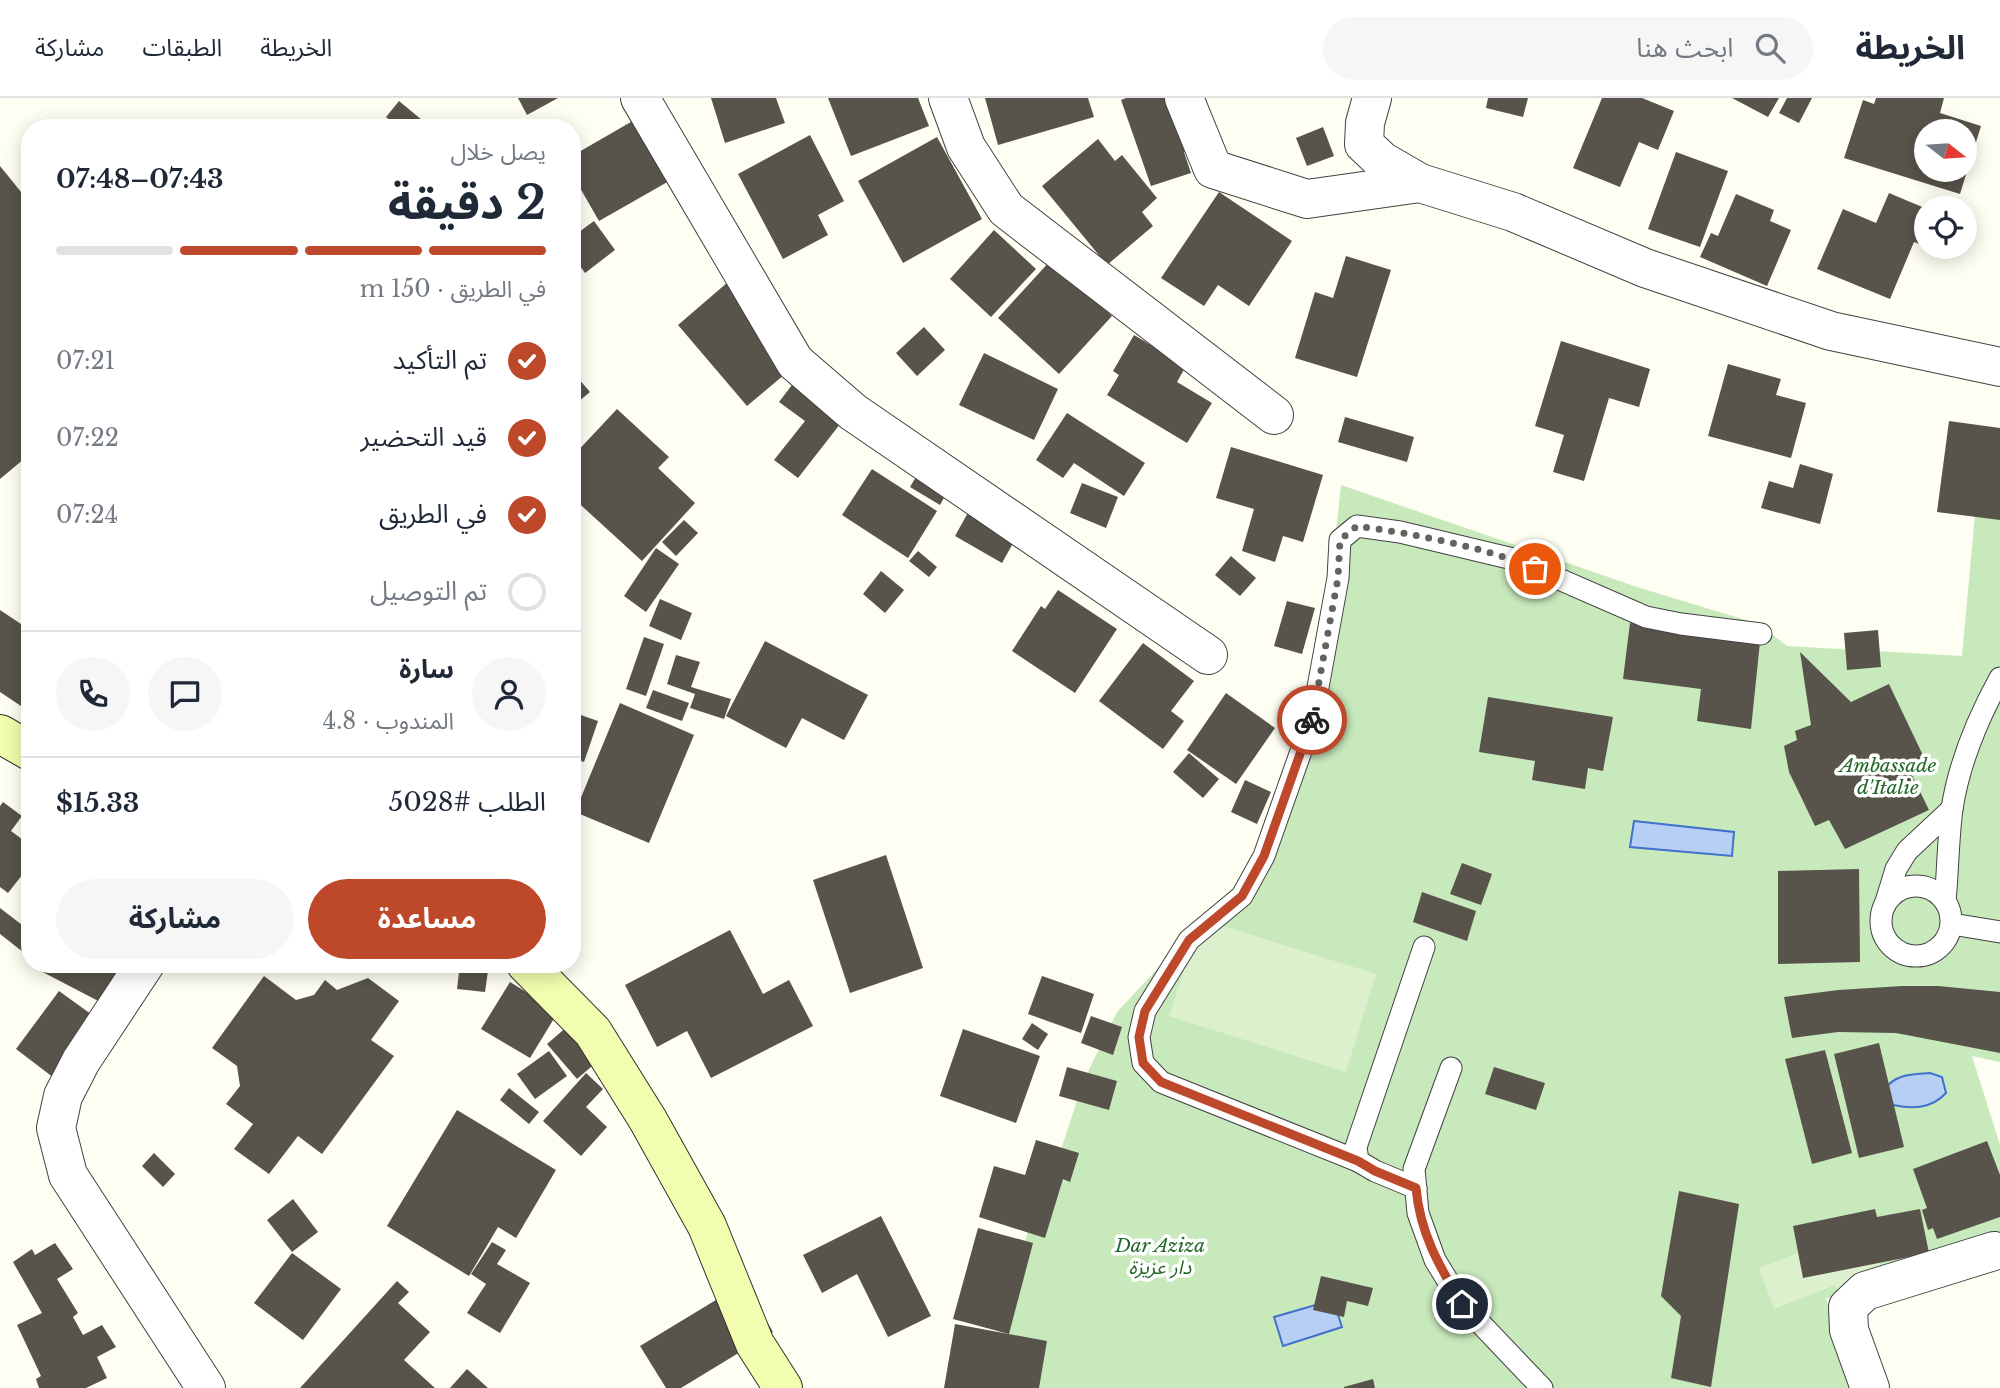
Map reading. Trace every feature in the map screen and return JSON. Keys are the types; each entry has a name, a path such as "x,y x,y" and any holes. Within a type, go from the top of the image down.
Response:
{"street":[{"path":"640,98 794,362 853,412 1208,655"},
{"path":"948,98 966,147 1006,209 1274,415"},
{"path":"1184,98 1213,169 1307,199 1420,183"},
{"path":"1372,98 1365,123 1364,144 1382,161 1420,183 1479,200 1645,268 1831,331 2000,367"},
{"path":"0,734 21,746"},
{"path":"139,973 81,1061 63,1096 56,1128 68,1175 206,1388"},
{"path":"535,973 593,1032 648,1120 708,1226 755,1344 783,1388"},
{"path":"1870,1388 1849,1330 1848,1307 1864,1292 1994,1251"}],"lane":[{"path":"1416,1188 1358,1161 1161,1082 1143,1063 1139,1037 1145,1011 1189,940 1242,896 1264,856 1312,720 1338,578 1340,540 1357,526 1400,533 1513,559 1646,617 1761,634"},
{"path":"1945,901 1952,809 1965,757 2000,678"},
{"path":"1885,905 1892,895 1902,889 1914,886 1936,892 1951,912 1952,924 1947,939 1940,948 1929,954 1917,957 1905,955 1895,950 1886,940 1881,917 1896,869 1907,851 1952,809"},
{"path":"1952,924 2000,932"},
{"path":"1358,1161 1356,1147 1424,947"},
{"path":"1451,1068 1414,1169 1418,1213 1435,1260 1462,1304 1542,1388"}],"green space":[{"path":"1983,427 2000,430 2000,1062 1972,1056 2000,1145 2000,1238 1826,1299 1857,1388 1016,1388 996,1342 1030,1224 1058,1159 1083,1082 1117,1012 1247,873 1299,740 1330,586 1341,485 1637,587 1759,624 1787,646 1962,656"},
{"path":"1201,919 1376,974 1346,1072 1169,1016"},
{"path":"1874,1247 1885,1278 1839,1294 1835,1285 1774,1309 1759,1268 1801,1252"}],"water":[{"path":"1634,821 1734,832 1732,856 1630,847"},
{"path":"1930,1073 1942,1077 1946,1093 1928,1105 1893,1105 1884,1090 1899,1078"},
{"path":"1333,1300 1342,1327 1283,1346 1274,1317"}],"building":[{"path":"518,98 558,98 527,115"},
{"path":"711,98 776,98 785,123 725,143"},
{"path":"828,98 918,98 929,126 851,156"},
{"path":"985,98 1088,98 1094,117 998,145"},
{"path":"1179,98 1196,147 1184,152 1191,173 1151,186 1121,100"},
{"path":"1488,98 1528,98 1523,117 1486,108"},
{"path":"1602,98 1642,98 1674,111 1658,150 1639,142 1620,187 1573,168"},
{"path":"1732,98 1779,98 1768,117"},
{"path":"1787,98 1812,98 1799,123 1779,113"},
{"path":"1876,98 1944,98 1940,113 1959,119 1914,119 1914,180 1844,158 1863,100 1874,104"},
{"path":"399,101 421,119 389,119 386,117"},
{"path":"636,119 671,180 599,221 581,190 581,151"},
{"path":"1323,127 1334,156 1307,166 1296,138"},
{"path":"810,135 844,201 818,215 828,235 783,259 738,174"},
{"path":"937,137 982,219 903,263 858,181"},
{"path":"1098,139 1115,161 1122,155 1157,198 1142,212 1153,226 1107,265 1042,186"},
{"path":"1676,152 1728,171 1700,247 1648,229"},
{"path":"0,166 21,192 21,462 0,479"},
{"path":"1921,182 1964,182 1960,194"},
{"path":"1219,192 1292,241 1249,306 1218,285 1204,306 1161,278"},
{"path":"1889,193 1914,204 1914,242 1890,299 1817,269 1843,209 1876,223"},
{"path":"1736,194 1774,210 1770,221 1791,230 1767,286 1700,257 1711,233 1718,236"},
{"path":"594,221 615,250 585,273 581,267 581,230"},
{"path":"994,230 1036,269 991,317 950,279"},
{"path":"1346,256 1391,270 1357,377 1295,358 1315,292 1333,298"},
{"path":"1051,260 1112,316 1059,374 998,318"},
{"path":"728,282 797,364 747,406 678,325"},
{"path":"924,327 945,350 917,376 896,353"},
{"path":"1134,335 1186,366 1177,382 1212,403 1187,443 1107,395 1119,375 1113,371"},
{"path":"1561,341 1650,369 1639,407 1609,398 1584,481 1553,472 1564,435 1535,426"},
{"path":"984,353 1058,389 1034,440 959,405"},
{"path":"1728,364 1781,379 1776,395 1806,403 1791,458 1708,436"},
{"path":"795,381 844,419 798,478 774,460 805,421 779,402"},
{"path":"581,382 590,392 581,400"},
{"path":"617,409 669,457 658,468 695,503 642,561 581,505 581,447"},
{"path":"1067,413 1145,463 1124,496 1074,463 1063,478 1036,460"},
{"path":"1345,417 1414,437 1407,462 1338,442"},
{"path":"1949,421 2000,428 2000,520 1937,512"},
{"path":"1231,447 1323,475 1303,542 1283,536 1275,562 1242,551 1254,509 1216,498"},
{"path":"1800,464 1833,474 1820,524 1761,508 1769,481 1793,488"},
{"path":"872,469 937,511 908,558 842,515"},
{"path":"920,470 950,487 940,505 910,487"},
{"path":"1082,483 1118,497 1106,528 1070,513"},
{"path":"970,509 1017,536 1002,563 955,536"},
{"path":"684,520 698,533 676,556 662,542"},
{"path":"656,548 679,564 646,612 624,596"},
{"path":"918,551 937,567 929,577 909,561"},
{"path":"1231,556 1256,578 1240,596 1215,575"},
{"path":"881,571 904,590 885,613 863,594"},
{"path":"1058,590 1117,629 1075,693 1012,651 1041,606 1045,609"},
{"path":"660,599 692,613 681,640 649,626"},
{"path":"1287,601 1315,608 1302,654 1274,646"},
{"path":"0,610 21,624 21,706 0,692"},
{"path":"1630,623 1760,642 1751,729 1697,721 1701,689 1623,679"},
{"path":"1878,630 1881,667 1847,670 1844,633"},
{"path":"644,637 664,644 646,696 626,689"},
{"path":"765,641 868,695 844,740 802,718 786,748 726,716"},
{"path":"1143,643 1194,681 1171,711 1184,721 1163,749 1099,701"},
{"path":"1800,652 1851,702 1889,684 1929,768 1912,775 1929,810 1845,849 1829,820 1815,826 1789,772 1784,746 1797,740 1795,731 1811,725"},
{"path":"676,655 700,662 691,687 731,699 724,719 690,708 695,694 667,684"},
{"path":"653,690 689,703 682,721 646,708"},
{"path":"1226,693 1275,728 1236,784 1187,750"},
{"path":"1488,697 1613,717 1603,771 1588,768 1585,789 1532,780 1535,761 1479,752"},
{"path":"620,703 694,735 649,843 581,815 581,797"},
{"path":"581,715 598,721 584,762 581,761"},
{"path":"1189,753 1219,779 1203,798 1173,772"},
{"path":"1245,780 1271,792 1257,824 1231,812"},
{"path":"3,802 21,815 11,831 21,838 21,876 8,893 0,887 0,806"},
{"path":"886,855 923,968 850,993 813,880"},
{"path":"1462,863 1492,874 1481,905 1450,894"},
{"path":"1859,869 1860,962 1778,964 1778,871"},
{"path":"1422,892 1476,911 1467,941 1413,922"},
{"path":"0,908 21,924 21,950 0,934"},
{"path":"730,930 763,994 789,980 813,1026 711,1078 687,1031 657,1047 625,985"},
{"path":"45,973 120,973 104,1004"},
{"path":"459,973 488,973 485,992 457,989"},
{"path":"264,976 296,1000 314,995 325,980 337,990 368,978 399,1001 371,1040 394,1056 322,1154 298,1136 269,1174 234,1149 253,1124 226,1104 240,1086 237,1066 212,1048"},
{"path":"1042,976 1094,994 1081,1033 1028,1014"},
{"path":"510,982 558,1012 530,1058 481,1029"},
{"path":"1902,986 1938,986 2000,992 2000,1053 1896,1033 1838,1032 1792,1038 1784,997"},
{"path":"59,991 102,1022 58,1081 16,1049"},
{"path":"1091,1016 1122,1027 1113,1055 1081,1043"},
{"path":"1032,1023 1048,1034 1038,1050 1022,1039"},
{"path":"569,1025 599,1060 577,1079 547,1044"},
{"path":"963,1029 1040,1056 1016,1123 940,1096"},
{"path":"1879,1043 1904,1147 1859,1158 1834,1054"},
{"path":"1825,1050 1852,1153 1812,1164 1785,1059"},
{"path":"549,1051 567,1076 535,1099 517,1074"},
{"path":"1067,1067 1117,1081 1109,1110 1059,1096"},
{"path":"1494,1067 1545,1083 1536,1110 1485,1094"},
{"path":"586,1073 603,1089 586,1107 607,1127 581,1156 543,1121"},
{"path":"509,1088 539,1112 529,1124 500,1100"},
{"path":"457,1110 556,1170 516,1238 498,1227 469,1276 387,1226"},
{"path":"1036,1140 1079,1153 1070,1182 1063,1179 1045,1238 979,1217 994,1166 1025,1175"},
{"path":"1987,1141 2000,1175 2000,1217 1937,1239 1933,1228 1928,1230 1922,1210 1927,1208 1913,1169"},
{"path":"154,1153 175,1174 163,1187 142,1166"},
{"path":"1679,1191 1739,1204 1711,1387 1671,1378 1681,1316 1661,1296"},
{"path":"293,1199 318,1232 292,1252 267,1220"},
{"path":"1875,1209 1877,1217 1920,1209 1929,1253 1803,1278 1793,1226"},
{"path":"881,1216 931,1316 888,1337 857,1274 822,1293 803,1255"},
{"path":"978,1228 1033,1243 1009,1334 953,1319"},
{"path":"492,1242 506,1250 497,1264 530,1283 500,1333 467,1313 486,1284 471,1274"},
{"path":"55,1243 73,1269 57,1279 78,1313 73,1317 83,1335 102,1325 116,1347 97,1357 107,1378 86,1388 39,1388 36,1379 41,1376 17,1325 42,1313 13,1262 32,1249 35,1255"},
{"path":"292,1253 341,1289 303,1340 254,1303"},
{"path":"1321,1276 1373,1288 1368,1306 1347,1301 1344,1317 1313,1310"},
{"path":"397,1281 409,1292 398,1303 430,1332 404,1360 435,1388 300,1388"},
{"path":"744,1283 773,1332 681,1388 666,1388 640,1346"},
{"path":"955,1324 1047,1341 1039,1388 944,1388"},
{"path":"467,1369 488,1388 450,1388"},
{"path":"1373,1379 1375,1388 1344,1388 1344,1387"}],"way so far":[{"path":"1312,720 1338,578 1340,540 1357,526 1513,559 1535,569"}],"route":[{"path":"1312,720 1280,804 1264,856 1242,896 1189,940 1145,1011 1139,1037 1143,1063 1161,1082 1358,1161 1416,1188 1418,1213 1435,1260 1462,1304"}],"park label":[{"name":"Ambassade d'Italie","path":"1888,776"},
{"name":"Dar Aziza دار عزيزة","path":"1160,1256"}]}
